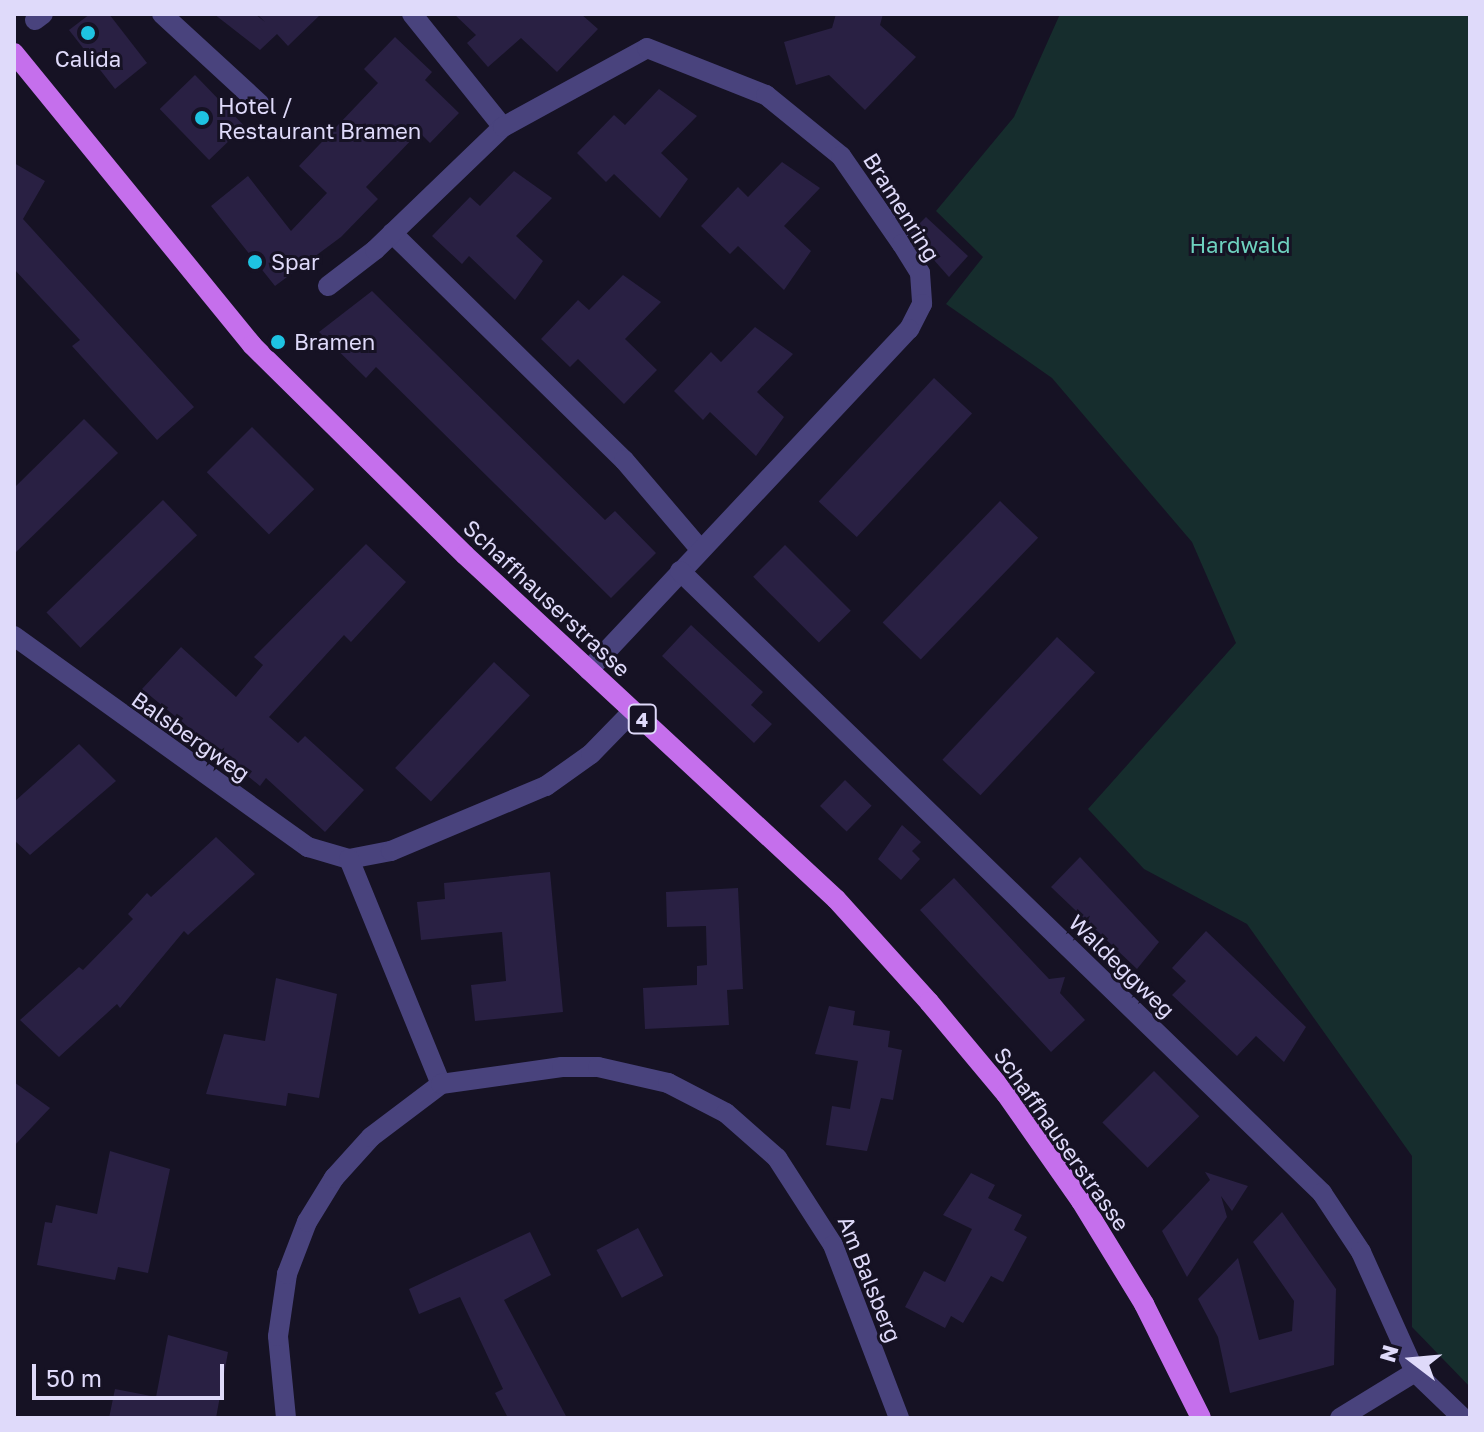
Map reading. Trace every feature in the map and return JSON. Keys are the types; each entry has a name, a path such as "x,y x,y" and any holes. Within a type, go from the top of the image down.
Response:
{"main road":[{"name":"Schaffhauserstrasse","path":"17,64 252,345 589,670 836,899 1006,1094 1144,1304 1201,1418"}],"street":[{"path":"162,14 260,104"},
{"path":"412,14 503,127"},
{"name":"Bramenring","path":"328,286 392,233 503,127 647,48 766,95 841,156 920,273 922,304 909,329 589,670"},
{"path":"392,233 624,460 701,550"},
{"name":"Waldeggweg","path":"680,571 1322,1193 1361,1252 1415,1372"},
{"name":"Balsbergweg","path":"14,636 308,847 349,859 391,851 546,786 591,754 633,711"},
{"path":"349,859 441,1084"},
{"name":"Am Balsberg","path":"286,1418 278,1372 281,1304 307,1222 351,1157 441,1084 517,1070 598,1067 668,1083 726,1113 777,1158 817,1212 899,1418"},
{"path":"1340,1418 1415,1372 1463,1418"}],"green space":[{"name":"Hardwald","path":"1060,14 1470,14 1470,1387 1412,1327 1412,1156 1247,924 1144,869 1088,809 1236,643 1192,542 1052,378 946,304 983,257 936,211 1014,117"}],"building":[{"path":"90,14 109,14 147,63 115,89 69,30"},
{"path":"214,14 255,14 265,22 257,14 321,14 288,46 277,34 260,50"},
{"path":"454,14 581,14 598,29 557,72 521,38 488,67 467,43 476,35"},
{"path":"836,14 883,14 880,25 916,57 865,110 829,75 796,85 784,42 832,28"},
{"path":"395,37 432,72 425,80 459,113 430,143 419,132 366,187 378,199 341,237 275,286 211,206 248,176 291,231 327,193 299,166 378,83 364,69"},
{"name":"Hotel / Restaurant Bramen","path":"195,75 244,126 209,160 160,109"},
{"path":"659,89 697,116 661,153 688,179 660,218 614,174 606,182 577,153 614,115 625,125"},
{"path":"782,162 820,188 784,226 811,251 784,290 738,246 730,254 701,226 738,187 748,197"},
{"path":"14,163 45,181 23,219 194,407 157,440 72,346 80,340 14,269"},
{"path":"514,171 552,198 516,236 543,261 515,300 469,256 462,264 432,236 470,197 480,206"},
{"path":"926,217 968,256 949,277 910,233"},
{"path":"623,275 661,302 625,339 657,370 624,404 578,359 570,367 541,339 578,300 589,310"},
{"path":"372,291 605,520 615,511 656,553 611,598 376,367 366,378 319,332"},
{"path":"755,327 793,354 757,392 784,417 756,456 710,412 703,420 674,391 711,352 721,362"},
{"path":"934,378 972,413 857,537 819,502"},
{"path":"84,419 118,453 14,554 14,488"},
{"path":"252,427 314,489 269,534 207,472"},
{"path":"163,500 197,535 81,648 46,613"},
{"path":"1000,501 1038,538 921,659 883,623"},
{"path":"366,544 406,582 351,642 344,635 269,717 298,743 305,736 364,790 325,832 266,778 260,786 142,689 181,647 236,697 263,665 254,657"},
{"path":"785,545 851,611 819,643 753,577"},
{"path":"691,625 763,692 751,705 772,724 754,743 662,656"},
{"path":"1057,637 1095,672 980,795 942,760"},
{"path":"494,662 530,695 431,801 395,768"},
{"path":"79,744 116,781 30,855 14,840 14,802"},
{"path":"845,780 872,806 847,832 820,806"},
{"path":"902,825 921,842 912,851 920,859 901,880 878,859"},
{"path":"216,837 255,874 188,935 184,931 120,1008 117,1004 59,1057 20,1020 79,967 83,970 133,919 128,914 147,893 151,897"},
{"path":"1080,857 1159,942 1137,969 1051,887"},
{"path":"550,872 563,1012 475,1021 471,985 506,981 502,932 421,940 417,902 445,899 444,883"},
{"path":"954,878 1049,979 1065,977 1060,993 1085,1020 1051,1052 920,910"},
{"path":"738,888 743,989 727,990 729,1025 645,1029 643,988 697,985 697,966 707,965 706,926 667,927 666,892"},
{"path":"1206,931 1306,1027 1284,1062 1256,1036 1237,1056 1172,995 1186,981 1172,968"},
{"path":"276,978 337,994 319,1098 288,1093 286,1106 206,1094 224,1034 265,1041"},
{"path":"829,1006 855,1011 853,1025 890,1031 888,1047 902,1050 893,1100 881,1098 867,1151 826,1145 832,1106 850,1109 858,1061 815,1054"},
{"path":"1154,1071 1199,1116 1148,1168 1102,1123"},
{"path":"14,1082 50,1108 14,1146"},
{"path":"110,1151 170,1169 148,1273 118,1267 115,1280 37,1265 45,1222 52,1223 56,1205 97,1214"},
{"path":"1205,1172 1248,1186 1232,1211 1221,1196 1227,1217 1187,1277 1162,1231 1210,1180"},
{"path":"971,1173 995,1185 988,1198 1022,1215 1014,1230 1027,1237 1003,1282 991,1276 963,1323 951,1316 945,1328 905,1307 924,1271 945,1282 972,1229 943,1215"},
{"path":"1282,1212 1336,1289 1334,1365 1230,1393 1218,1337 1198,1299 1238,1258 1259,1340 1292,1331 1294,1301 1253,1242"},
{"path":"638,1228 663,1276 622,1298 597,1250"},
{"path":"530,1232 551,1275 504,1300 567,1418 508,1418 495,1393 503,1389 460,1297 419,1314 409,1289"},
{"path":"168,1335 228,1352 216,1418 109,1418 115,1389 156,1397"}],"place":[{"name":"Calida","path":"88,33"},
{"name":"Hotel / Restaurant Bramen","path":"202,118"},
{"name":"Spar","path":"255,262"},
{"name":"Bramen","path":"278,342"}]}
